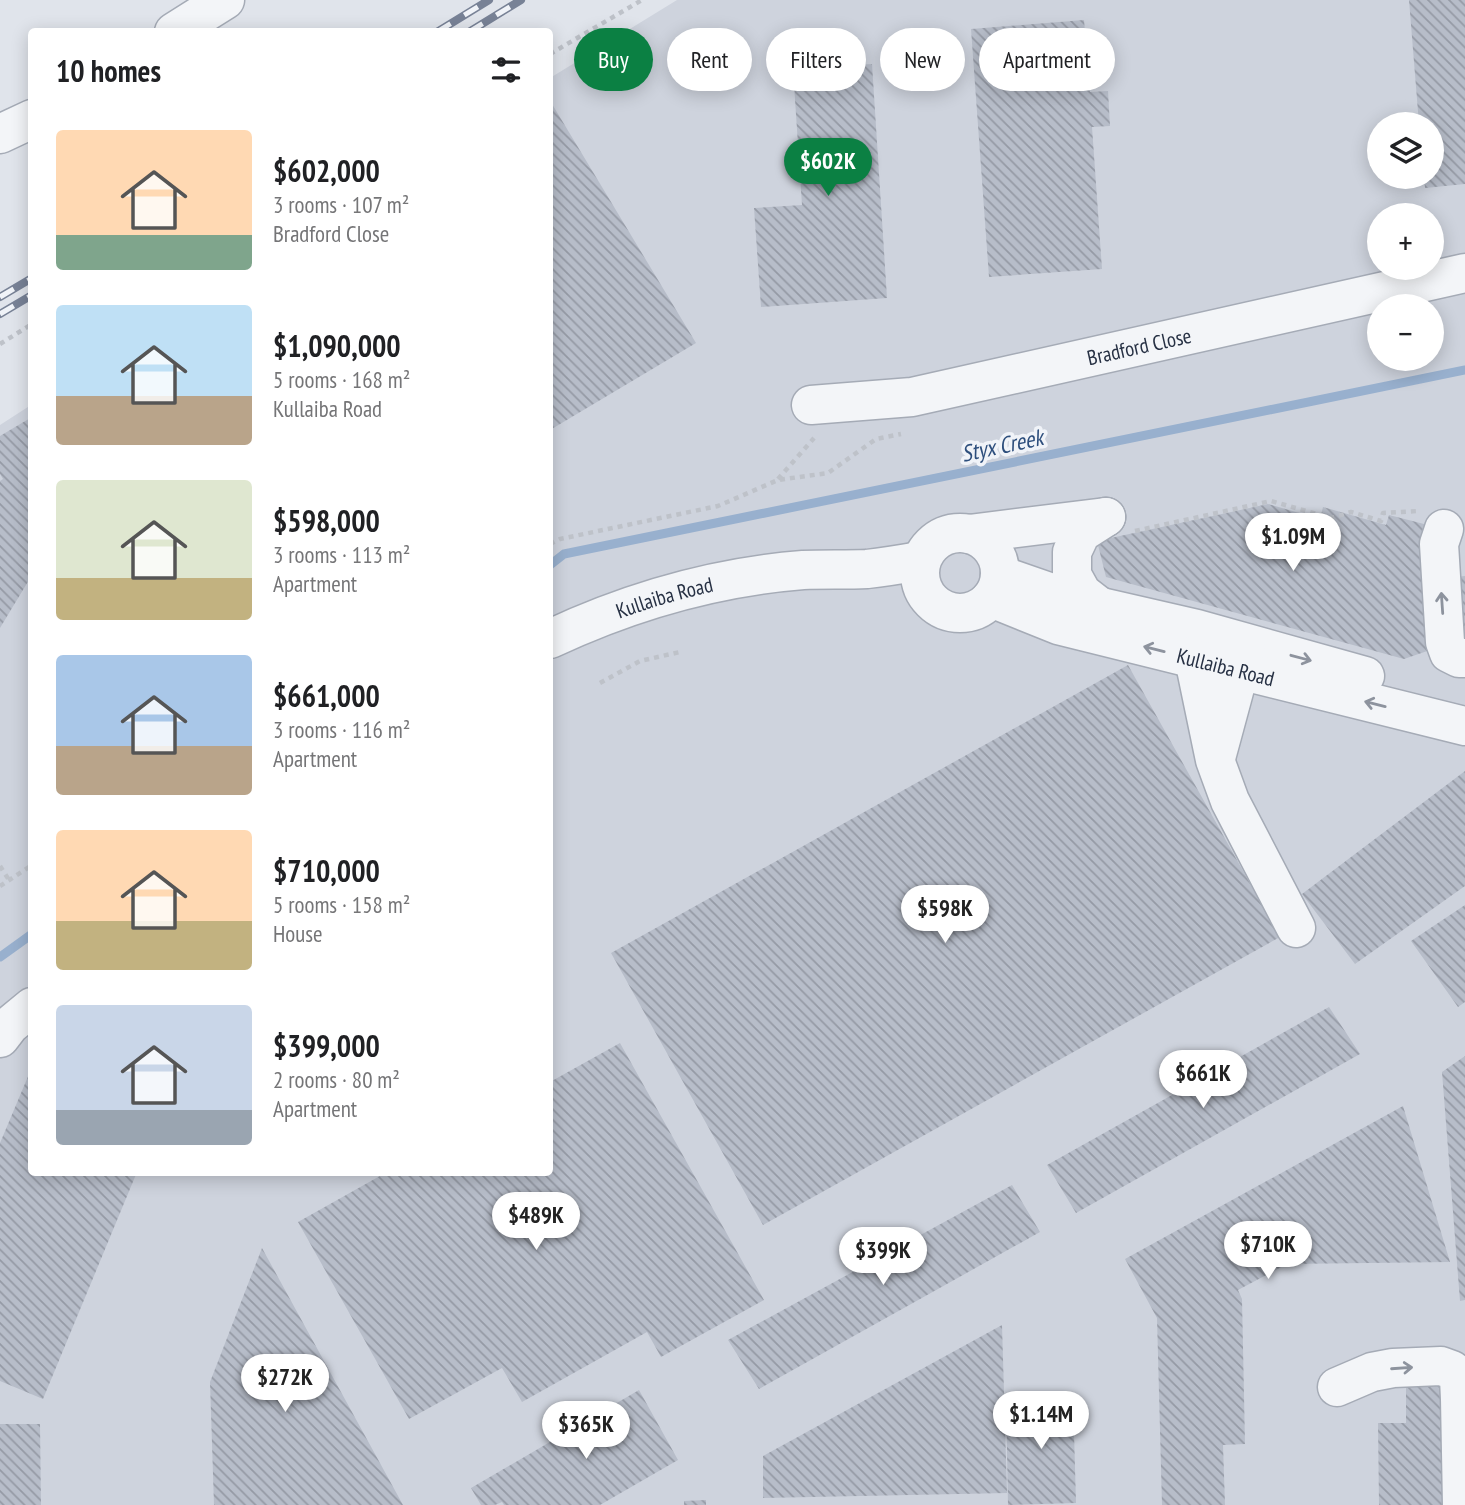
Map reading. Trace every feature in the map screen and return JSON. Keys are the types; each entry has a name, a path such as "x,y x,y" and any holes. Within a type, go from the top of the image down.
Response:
{"street":[{"path":"180,28 225,0"},
{"path":"0,134 28,121"},
{"name":"Bradford Close","path":"811,405 912,397 1465,273"},
{"path":"1434,520 1439,544 1445,642 1449,653 1465,658"},
{"path":"923,577 930,547 945,535 1114,525"},
{"path":"997,581 1043,545 1114,525"},
{"path":"1100,607 1082,593 1072,575 1072,552 1081,533 1114,525"},
{"path":"969,534 988,544 995,554 997,581"},
{"name":"Kullaiba Road","path":"553,638 586,622 659,597 729,580 803,570 870,569 923,577 929,599 947,610 957,612 980,607 997,581"},
{"name":"Kullaiba Road","path":"997,581 1100,607 1243,657 1465,726"},
{"name":"Kullaiba Road","path":"997,581 1058,625 1194,659 1243,657 1465,703"},
{"path":"1215,760 1243,657"},
{"path":"1194,659 1215,760 1230,801 1296,928"},
{"path":"0,1038 10,1025 28,1010"},
{"path":"1337,1387 1372,1372 1394,1368 1441,1366 1452,1370 1459,1378 1460,1388 1462,1505"}],"path":[{"path":"553,52 642,0"},
{"path":"0,344 28,326"},
{"path":"553,543 718,506 778,480 828,472 876,439 904,433"},
{"path":"1114,525 1271,501 1331,518 1351,512 1381,520 1383,513 1434,520"},
{"path":"600,683 640,661 680,652"},
{"path":"0,866 9,880"},
{"path":"0,886 28,868"}],"shaded area":[{"path":"677,0 1465,0 1465,1505 0,1505 0,425 28,407 28,1176 553,1176 553,76 574,63 574,91 653,91 653,28 631,28"}],"building":[{"path":"1409,0 1465,0 1465,184 1444,186 1444,112 1418,112"},
{"path":"1084,20 1085,28 984,28"},
{"path":"979,28 979,91 1108,91 1110,126 1092,127 1102,269 989,277 971,29"},
{"path":"866,64 872,64 887,298 761,307 754,208 802,205 794,91 866,91"},
{"path":"553,106 696,343 553,428"},
{"path":"28,419 28,582 0,628 0,481 3,479 0,474 0,436"},
{"path":"1268,504 1320,519 1323,507 1386,525 1389,515 1424,524 1436,648 1404,659 1106,577 1097,541"},
{"path":"1465,576 1465,652 1454,577"},
{"path":"1128,665 1280,937 763,1225 611,953"},
{"path":"1465,771 1465,886 1355,964 1302,894"},
{"path":"1465,905 1465,1002 1458,1007 1411,941"},
{"path":"1329,1007 1360,1054 1076,1213 1047,1165"},
{"path":"620,1043 764,1300 661,1357 647,1332 522,1402 502,1368 409,1419 298,1222 380,1176 553,1176 553,1080"},
{"path":"1465,1056 1465,1300 1460,1301 1442,1072"},
{"path":"28,1076 28,1176 135,1176 43,1399 0,1381 0,1143"},
{"path":"1403,1106 1450,1262 1287,1264 1238,1290 1242,1299 1245,1444 1223,1445 1225,1505 1162,1505 1157,1318 1125,1259"},
{"path":"1012,1185 1040,1232 759,1389 728,1340"},
{"path":"262,1248 403,1505 214,1505 210,1382"},
{"path":"1002,1325 1007,1493 763,1498 763,1456"},
{"path":"1406,1383 1455,1383 1456,1505 1379,1505 1378,1423 1406,1423"},
{"path":"639,1390 678,1460 600,1505 504,1505 502,1502 481,1505 471,1488"},
{"path":"1073,1397 1076,1503 1008,1505 1006,1399"},
{"path":"0,1424 40,1424 41,1505 0,1505"},
{"path":"706,1500 706,1505 684,1505 684,1501"}],"waterway":[{"name":"Styx Creek","path":"553,563 564,554 1465,370"},
{"name":"Styx Creek","path":"0,957 28,937"}],"railway":[{"path":"444,28 489,0"},
{"path":"476,28 521,0"},
{"path":"0,297 28,280"},
{"path":"0,314 28,297"}]}
